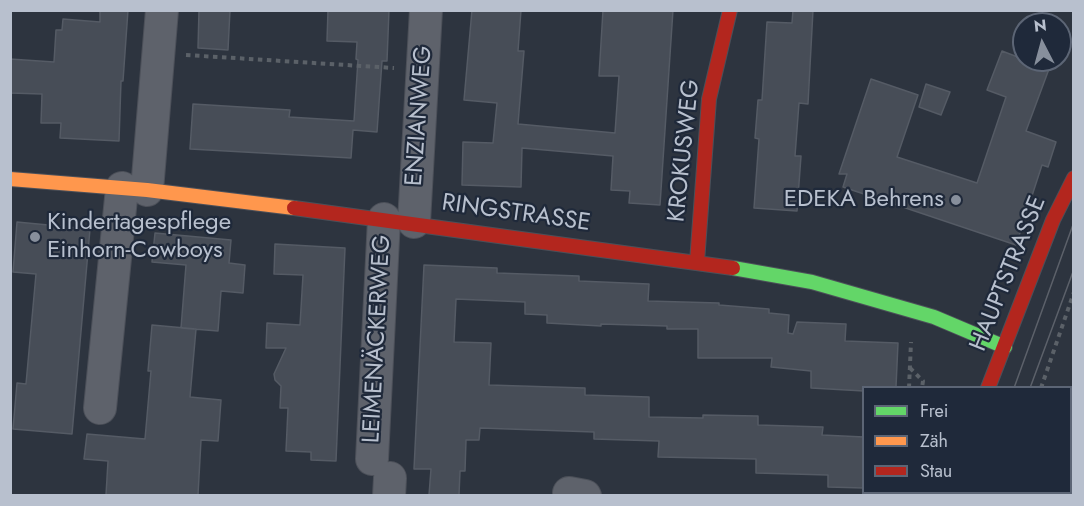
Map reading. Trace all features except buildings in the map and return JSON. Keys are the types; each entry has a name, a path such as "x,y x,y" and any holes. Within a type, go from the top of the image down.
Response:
{"street":[{"path":"100,408 159,53 162,10"},
{"name":"ENZIANWEG","path":"399,220 424,70 426,10"},
{"name":"KROKUSWEG","path":"697,262 709,99 730,10"},
{"name":"HAUPTSTRASSE","path":"988,386 1053,220 1074,178"},
{"name":"RINGSTRASSE","path":"10,179 135,189 399,220 697,262 812,282 934,317 1005,347"},
{"name":"LEIMENÄCKERWEG","path":"384,477 399,220"}],"path":[{"path":"159,53 424,70"},
{"path":"1041,386 1074,292"},
{"path":"909,386 914,311"},
{"path":"910,367 922,381 922,386"}],"tram line":[{"path":"1015,386 1074,222"},
{"path":"1031,386 1074,269"}],"traffic: fast":[{"path":"733,268 812,282 934,317 1005,347"}],"traffic: slow":[{"path":"10,179 147,190 294,208"}],"traffic: jam":[{"path":"697,262 709,99 730,10"},
{"path":"989,386 1053,220 1074,178"},
{"path":"294,208 733,268"}],"place":[{"name":"EDEKA Behrens","path":"956,200"},
{"name":"Kindertagespflege Einhorn-Cowboys","path":"35,237"}]}
